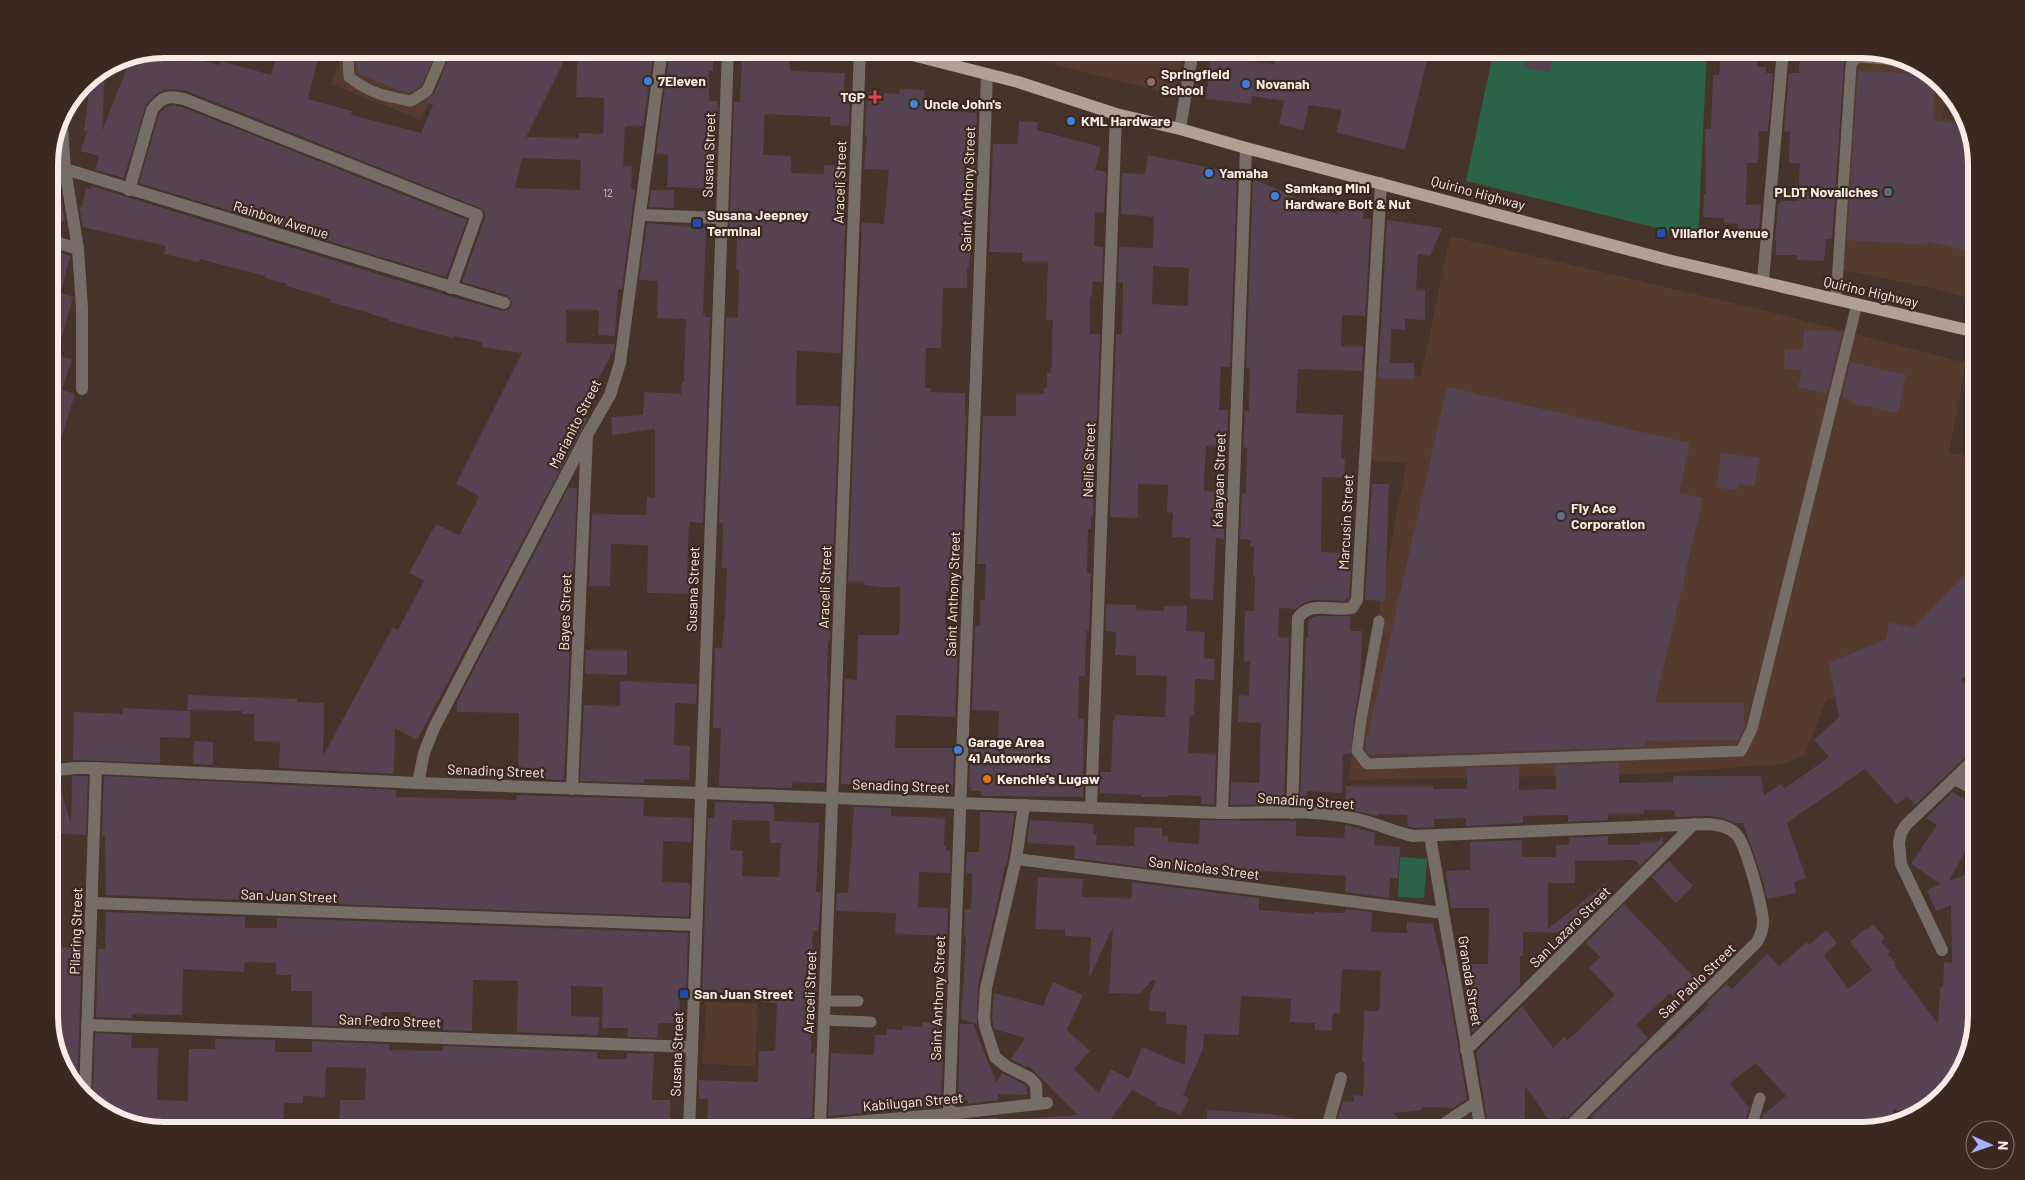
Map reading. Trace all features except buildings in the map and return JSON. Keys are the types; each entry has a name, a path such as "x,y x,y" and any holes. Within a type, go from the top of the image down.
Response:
{"main road":[{"name":"Quirino Highway","path":"920,57 1061,95 1116,114 1180,129 1668,260 1967,330"}],"street":[{"name":"Marianito Street","path":"418,783 424,754 434,728 587,435 610,395 620,364 661,57"},
{"name":"Susana Street","path":"689,1122 728,57"},
{"name":"Araceli Street","path":"820,1122 860,57"},
{"path":"1180,129 1192,57"},
{"path":"1763,282 1782,57"},
{"name":"Saint Anthony Street","path":"949,1114 987,74"},
{"path":"129,190 152,110 160,100 167,97 184,99 477,215 451,288"},
{"name":"Nellie Street","path":"1091,808 1116,114"},
{"path":"62,133 65,169 78,250 82,308 82,389"},
{"name":"Kalayaan Street","path":"1222,813 1246,148"},
{"name":"Rainbow Avenue","path":"58,170 65,169 504,303"},
{"name":"Marcusin Street","path":"1292,813 1298,618 1304,611 1311,608 1352,608 1357,600 1381,183"},
{"path":"640,215 722,218"},
{"path":"58,243 78,250"},
{"name":"Bayes Street","path":"572,789 587,435"},
{"path":"1942,950 1902,864 1899,843 1901,833 1906,824 1968,766"},
{"name":"Senading Street","path":"58,770 96,768 701,794 1222,813 1292,813 1333,815 1358,819 1396,833 1412,836 1694,824 1723,826"},
{"name":"Pilaring Street","path":"85,1087 96,768"},
{"path":"1954,779 1968,786"},
{"path":"1016,860 1024,805"},
{"name":"San Lazaro Street","path":"1466,1050 1694,824"},
{"name":"San Pablo Street","path":"1574,1122 1752,948 1760,937 1763,923 1762,912 1742,841 1734,832 1723,826"},
{"name":"Granada Street","path":"1430,836 1479,1122"},
{"name":"Kabilugan Street","path":"863,1122 1042,1104 1036,1084 1030,1078 1006,1066 995,1057 984,1026 986,988 1016,860"},
{"name":"San Nicolas Street","path":"1016,860 1443,913"},
{"name":"San Juan Street","path":"92,903 696,925"},
{"name":"San Pedro Street","path":"87,1025 692,1047"},
{"path":"1329,1122 1341,1078"}],"lane":[{"path":"348,57 349,77 366,90 388,97 411,101 427,91 441,57"},
{"path":"1836,299 1851,65 1856,57 1876,58"},
{"path":"1379,621 1357,751 1367,764 1741,752 1752,729 1857,304"},
{"path":"825,1001 858,1001"},
{"path":"824,1020 871,1022"},
{"path":"1753,1122 1760,1098"},
{"path":"1446,1122 1476,1102"}],"shaded area":[{"path":"341,57 448,57 421,120 331,84"},
{"name":"Springfield School","path":"1024,57 1183,57 1176,95"},
{"name":"PLDT Novaliches","path":"1849,57 1875,58 1889,61 1914,72 1936,89 1945,99 1943,116 1959,123 1962,130 1967,157 1967,298 1931,288 1833,268"},
{"path":"1450,236 1771,312 1966,363 1949,453 1967,456 1968,644 1956,656 1826,700 1805,755 1783,764 1645,774 1348,780 1406,463 1368,460 1374,371 1421,376"},
{"path":"706,1002 758,1004 755,1066 703,1064"}],"green space":[{"path":"1492,57 1707,57 1698,238 1466,181"},
{"path":"1400,857 1427,859 1424,898 1398,897"}],"place":[{"name":"7Eleven","path":"648,81"},
{"name":"Springfield School","path":"1151,82"},
{"name":"Novanah","path":"1246,84"},
{"name":"TGP","path":"875,97"},
{"name":"Uncle John's","path":"914,104"},
{"name":"KML Hardware","path":"1071,121"},
{"name":"Yamaha","path":"1209,173"},
{"name":"PLDT Novaliches","path":"1888,192"},
{"name":"Samkang Mini Hardware Bolt & Nut","path":"1275,196"},
{"name":"Susana Jeepney Terminal","path":"697,223"},
{"name":"Villaflor Avenue","path":"1661,233"},
{"name":"Fly Ace Corporation","path":"1561,516"},
{"name":"Garage Area 41 Autoworks","path":"958,750"},
{"name":"Kenchie's Lugaw","path":"987,779"},
{"name":"San Juan Street","path":"684,994"}]}
